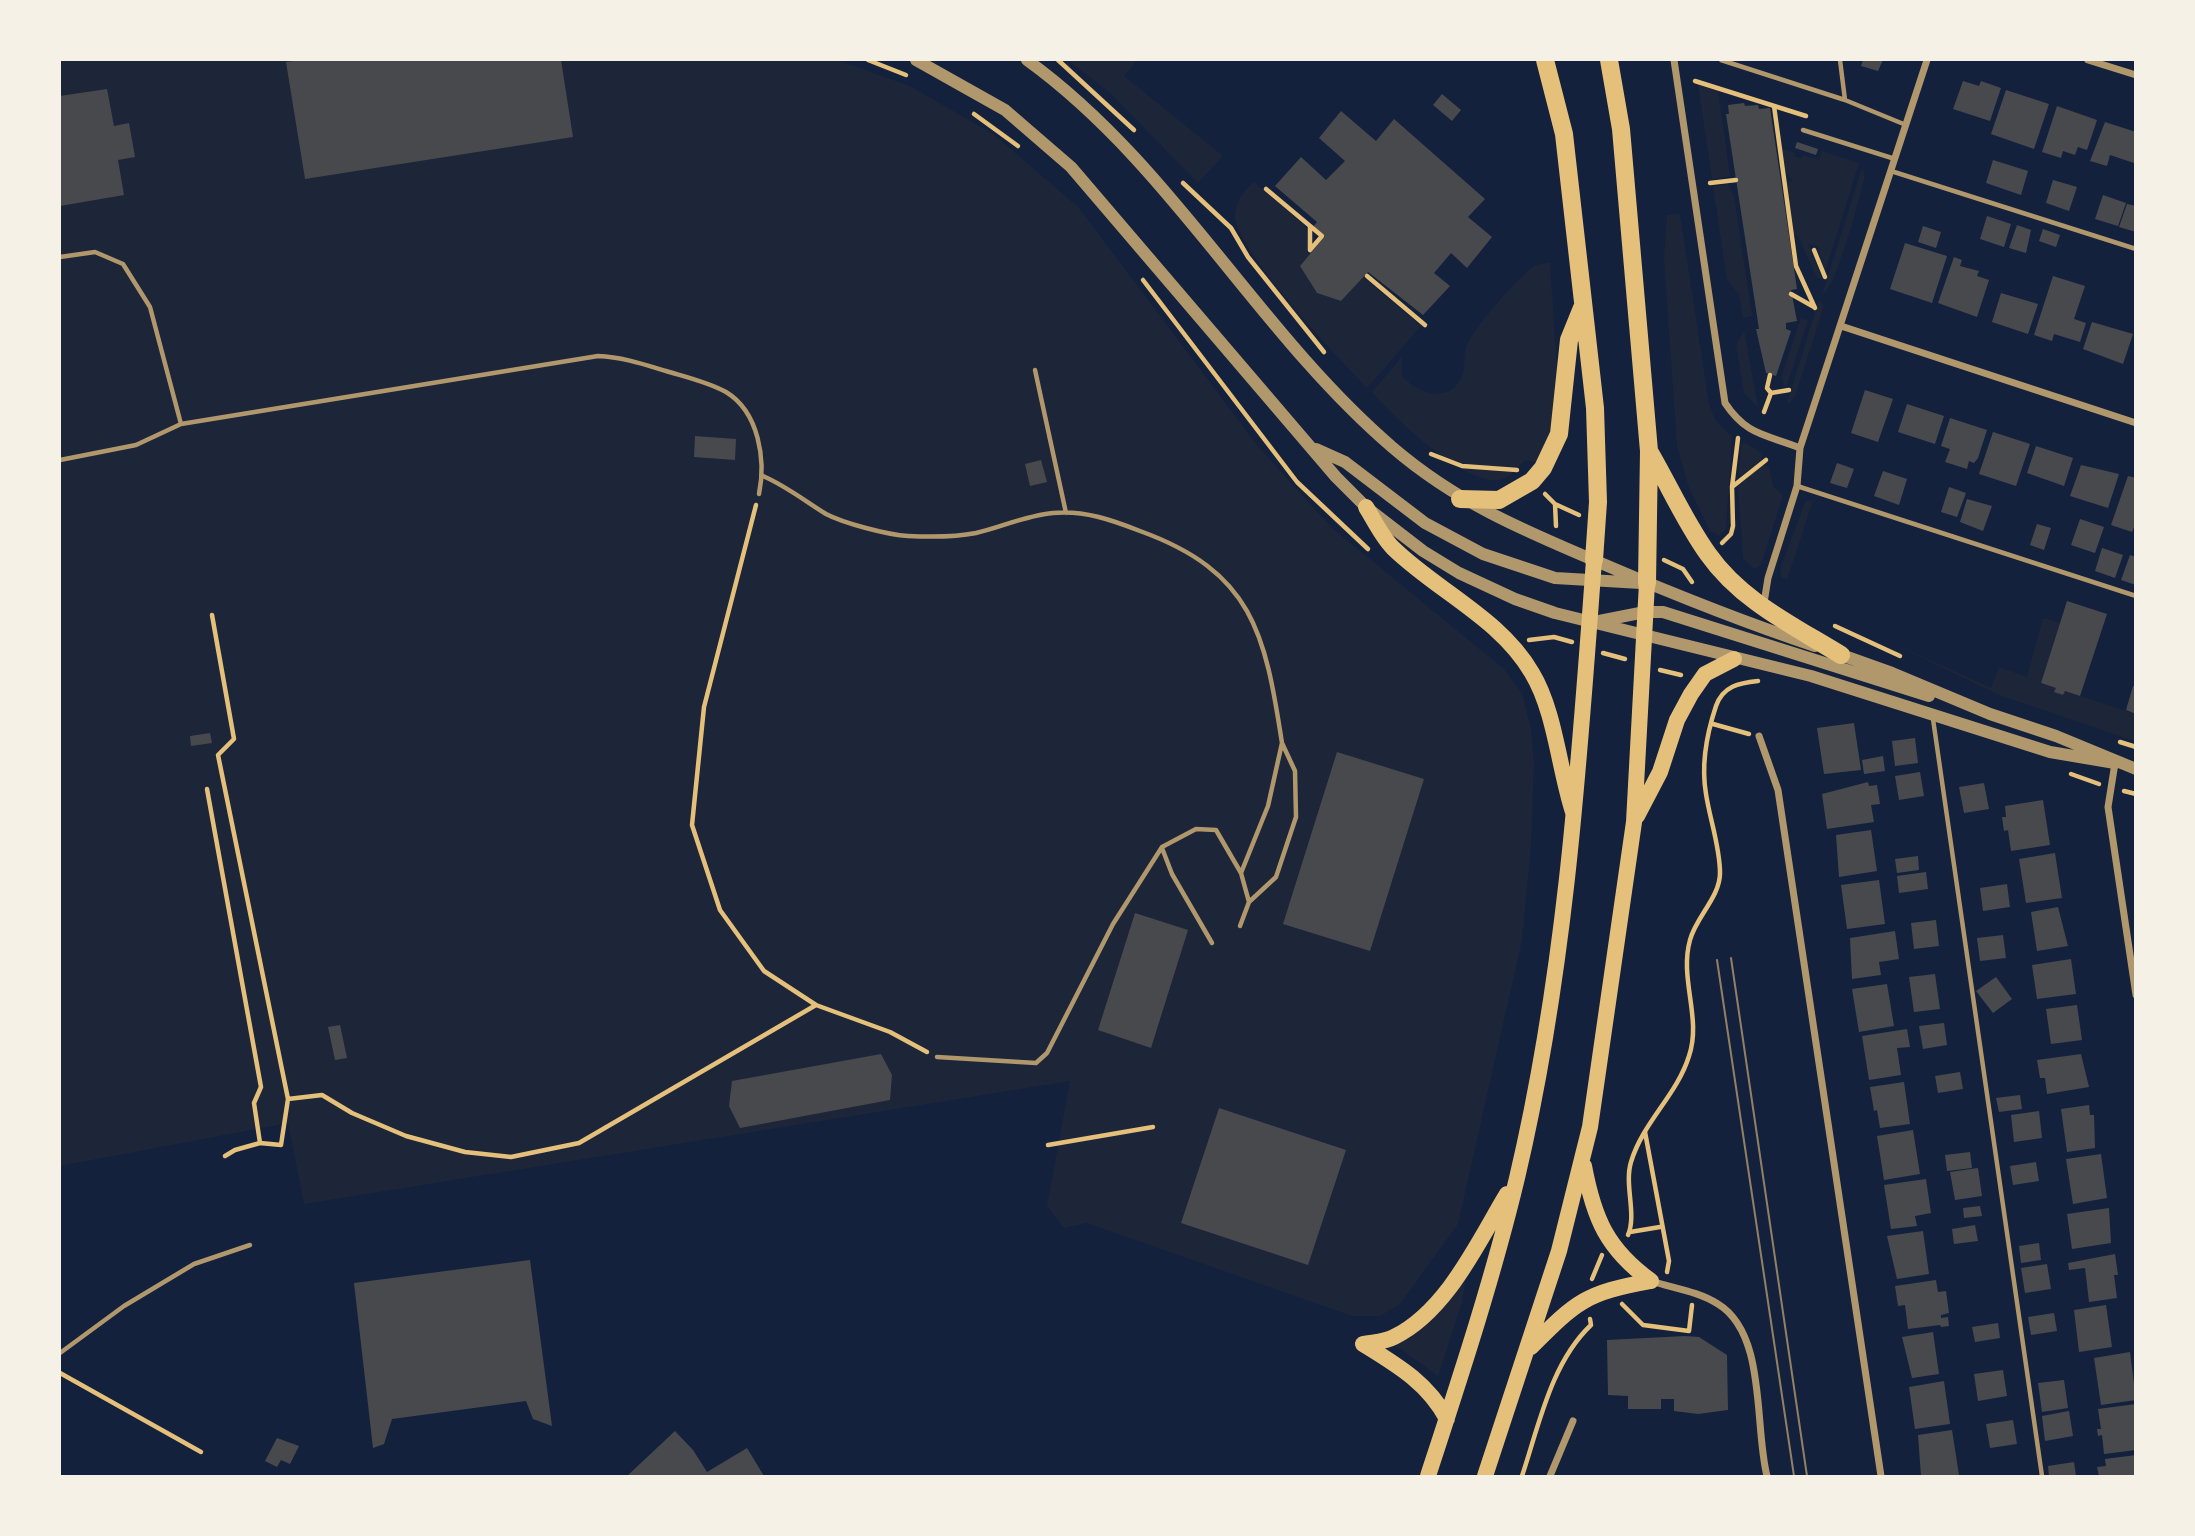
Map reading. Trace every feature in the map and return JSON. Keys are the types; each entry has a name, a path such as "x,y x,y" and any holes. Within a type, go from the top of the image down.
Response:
{"highway":[{"path":"1428,1476 1517,1177 1545,1035 1575,821 1590,648 1597,525 1595,408 1564,134 1545,60"},
{"path":"1485,1476 1527,1352 1583,1160 1620,930 1634,822 1641,664 1650,552 1649,451 1621,129 1609,60"},
{"path":"1460,499 1499,500 1532,481 1543,468 1559,434 1569,340 1582,309"},
{"path":"1649,451 1707,554 1734,584 1763,608 1841,655"},
{"path":"1366,507 1391,546 1496,629 1515,648 1533,673 1545,700 1575,821"},
{"path":"1634,822 1660,772 1677,720 1691,694 1705,674 1734,660"},
{"path":"1583,1160 1588,1189 1613,1248 1651,1281"},
{"path":"1447,1419 1437,1400 1409,1373 1363,1344 1391,1339 1441,1297 1517,1177"},
{"path":"1527,1352 1572,1306 1591,1296 1651,1281"}],"street":[{"path":"916,60 1005,110 1071,167 1366,507 1423,551 1459,573 1515,599 1590,622 1734,660 1811,676 2050,752 2136,769"},
{"path":"1027,60 1076,97 1119,137 1270,319 1349,407 1391,446 1460,499 1513,527 1647,583 1990,714"},
{"path":"1674,60 1725,403 1737,422 1747,429 1800,448"},
{"path":"1763,608 1768,578 1797,486 1800,448 1927,60"},
{"path":"2088,60 2136,75"},
{"path":"1841,326 2136,423"},
{"path":"1313,448 1345,462 1383,494 1461,544 1506,564 1555,578 1647,583"},
{"path":"1590,622 1645,612 1663,612 2056,736 2115,763"},
{"path":"1759,736 1778,790 1881,1476"},
{"path":"2115,763 2108,807 2136,995"},
{"path":"1651,1281 1717,1303 1740,1325 1749,1349 1767,1476"},
{"path":"1550,1476 1573,1421"}],"lane":[{"path":"1721,60 1845,100 1906,125"},
{"path":"1840,60 1845,100"},
{"path":"1803,131 1895,159"},
{"path":"1891,171 2136,250"},
{"path":"60,257 95,252 123,264 150,307 181,424"},
{"path":"60,460 135,445 181,424 598,356 620,357 705,382 728,393 742,405 754,426 763,475 759,494"},
{"path":"1035,370 1066,513"},
{"path":"763,475 787,487 829,516 906,536 972,534 1052,513 1100,516 1175,544 1210,566 1232,587 1251,614 1268,659 1282,743 1295,771 1296,817 1276,877 1249,902 1240,926"},
{"path":"1797,486 2136,596"},
{"path":"1933,715 2042,1476"},
{"path":"1241,873 1268,806 1282,743"},
{"path":"937,1057 1036,1063 1047,1053 1113,924 1162,847 1196,829 1216,830 1241,873 1249,902"},
{"path":"1162,847 1172,874 1212,943"},
{"path":"60,1353 124,1306 194,1264 250,1245"}],"path":[{"path":"868,60 912,78"},
{"path":"1695,81 1819,120"},
{"path":"1774,106 1796,266 1815,308 1791,294"},
{"path":"965,108 1024,150"},
{"path":"1710,183 1736,180"},
{"path":"1185,185 1231,228 1255,267 1332,361"},
{"path":"1266,189 1322,236 1310,250 1310,226"},
{"path":"1814,250 1825,277"},
{"path":"1367,276 1425,325"},
{"path":"1141,278 1297,482 1372,552"},
{"path":"1764,412 1770,393 1767,388 1770,374"},
{"path":"1770,393 1789,390"},
{"path":"1725,541 1733,526 1732,487 1737,422"},
{"path":"1426,451 1449,464 1472,468 1512,467 1522,471"},
{"path":"1732,487 1766,460"},
{"path":"1539,488 1556,504 1597,525"},
{"path":"759,494 704,707 692,825 720,910 764,971 816,1005 890,1032 937,1057"},
{"path":"1556,504 1556,524"},
{"path":"1650,552 1684,569 1691,565"},
{"path":"212,615 234,739 218,755 288,1100 281,1145 260,1143 235,1150 225,1156"},
{"path":"1828,623 1902,657"},
{"path":"1525,640 1554,637 1681,675 1682,668"},
{"path":"1622,1242 1630,1232 1630,1164 1645,1132 1679,1082 1690,1053 1692,1023 1685,980 1686,960 1690,938 1715,892 1720,874 1706,794 1704,758 1721,693 1742,682 1771,682"},
{"path":"1713,724 1759,736"},
{"path":"2110,738 2136,747"},
{"path":"207,789 261,1087 254,1103 260,1143"},
{"path":"288,1100 322,1095 352,1113 406,1136 465,1152 511,1157 579,1143 816,1005"},
{"path":"1048,1145 1153,1126"},
{"path":"1645,1132 1668,1268"},
{"path":"1630,1232 1660,1227"},
{"path":"1591,1281 1595,1266 1603,1254"},
{"path":"1611,1303 1619,1301 1643,1325 1689,1331 1691,1309"},
{"path":"1522,1476 1562,1363 1576,1338 1591,1325 1590,1313"},
{"path":"60,1373 201,1452"}],"shaded area":[{"path":"60,60 837,60 910,86 993,134 1079,208 1256,444 1332,528 1504,669 1522,694 1531,728 1534,764 1531,845 1522,940 1458,1224 1400,1304 1380,1316 1352,1316 1087,1223 1064,1228 1047,1206 1070,1081 304,1204 288,1123 60,1166"},
{"path":"1068,60 1137,60 1124,76 1223,156 1198,183 1110,93"},
{"path":"1698,84 1718,90 1730,176 1712,179"},
{"path":"1781,148 1795,153 1794,156 1801,159 1803,155 1819,160 1822,151 1859,163 1825,272 1818,247 1808,244 1822,279 1817,278 1798,236 1793,234 1785,180 1793,182 1784,168"},
{"path":"1862,168 1865,176 1847,240 1835,276 1822,295"},
{"path":"1254,182 1306,227 1309,255 1300,266 1317,293 1341,301 1363,277 1421,326 1367,388 1290,303 1250,251 1238,229 1235,213 1237,204"},
{"path":"1728,184 1734,196 1752,316 1743,318 1739,294 1727,280 1713,187"},
{"path":"1680,214 1709,404 1715,420 1732,437 1726,529 1719,536 1710,531 1689,488 1677,445 1664,259 1667,215"},
{"path":"1550,263 1559,401 1556,421 1536,463 1525,460 1504,479 1485,479 1468,472 1431,448 1372,392 1402,357 1402,376 1409,383 1425,392 1443,393 1451,390 1463,374 1468,343 1487,315 1530,269"},
{"path":"1819,300 1824,306 1795,396 1789,404 1787,403"},
{"path":"1801,318 1808,320 1786,388 1781,378"},
{"path":"1744,330 1758,407 1744,393 1736,345"},
{"path":"1744,442 1762,453 1761,461 1738,477 1741,446"},
{"path":"1763,465 1769,467 1773,486 1783,495 1761,565 1754,569 1743,558 1738,485"},
{"path":"1813,500 1787,580 1782,578 1780,570 1805,502"},
{"path":"2043,618 2060,623 2041,683 2056,688 2055,692 2063,695 2065,691 2135,714 2135,741 1999,695 1875,635 1991,688 1999,667 2027,677"},
{"path":"1466,1277 1462,1302 1438,1376 1396,1346 1427,1324"}],"building":[{"path":"561,60 573,137 305,179 286,62"},
{"path":"1863,60 1883,60 1878,71 1861,66"},
{"path":"1963,81 1979,86 1981,81 2001,88 1990,121 1953,109"},
{"path":"107,89 114,126 129,123 135,157 118,160 124,195 60,206 60,96"},
{"path":"2006,90 2049,104 2034,149 1991,134"},
{"path":"1442,94 1461,110 1452,121 1433,105"},
{"path":"1744,103 1745,106 1758,105 1759,109 1770,108 1797,289 1791,290 1797,321 1786,323 1786,329 1791,331 1776,376 1766,373 1756,329 1759,329 1726,114 1729,114 1728,105"},
{"path":"2057,106 2097,120 2087,150 2078,147 2075,155 2063,151 2061,158 2042,152"},
{"path":"1341,111 1376,141 1394,119 1485,199 1468,217 1492,237 1467,268 1451,253 1434,273 1450,286 1423,315 1368,272 1341,301 1317,293 1300,266 1325,236 1313,227 1317,222 1275,186 1301,157 1326,180 1345,161 1319,138"},
{"path":"2105,122 2136,132 2134,163 2110,155 2107,166 2090,161"},
{"path":"1797,142 1818,149 1816,155 1795,148"},
{"path":"1993,160 2028,171 2021,195 1986,183"},
{"path":"2053,180 2077,187 2069,211 2046,203"},
{"path":"2103,195 2126,203 2118,226 2095,219"},
{"path":"2127,204 2136,206 2136,232 2119,227"},
{"path":"1987,216 2011,224 2004,247 1980,239"},
{"path":"2017,225 2031,230 2026,253 2009,248"},
{"path":"1923,226 1941,232 1936,248 1918,242"},
{"path":"2043,229 2060,235 2056,247 2039,241"},
{"path":"1905,243 1947,256 1932,303 1890,289"},
{"path":"1954,257 1962,260 1960,266 1979,271 1977,276 1989,280 1977,317 1938,303"},
{"path":"2053,276 2085,286 2074,319 2086,323 2080,342 2054,334 2052,341 2034,335"},
{"path":"2001,293 2038,304 2028,334 1992,322"},
{"path":"2092,322 2133,334 2123,364 2083,349"},
{"path":"1865,390 1893,399 1878,442 1851,433"},
{"path":"1907,404 1944,416 1935,444 1898,432"},
{"path":"1950,418 1987,430 1978,458 1974,463 1969,461 1967,469 1945,462 1950,449 1941,446"},
{"path":"1993,432 2030,444 2016,486 1979,474"},
{"path":"695,436 736,439 735,460 694,457"},
{"path":"2036,446 2073,458 2064,486 2027,473"},
{"path":"1041,460 1047,482 1030,486 1025,464"},
{"path":"1837,463 1854,469 1847,488 1830,483"},
{"path":"2081,465 2119,474 2108,508 2070,496"},
{"path":"1883,471 1907,479 1899,505 1874,496"},
{"path":"2128,476 2136,478 2136,522 2132,532 2111,525"},
{"path":"1949,487 1966,493 1957,517 1941,512"},
{"path":"1967,499 1992,506 1983,531 1960,522"},
{"path":"2080,519 2104,527 2095,553 2071,545"},
{"path":"2037,524 2051,528 2044,550 2030,545"},
{"path":"2102,548 2123,555 2115,578 2095,571"},
{"path":"2130,555 2136,557 2136,585 2121,580"},
{"path":"2067,601 2107,614 2080,696 2065,691 2063,695 2054,692 2056,688 2041,683"},
{"path":"2133,686 2136,686 2136,714 2126,710"},
{"path":"1854,723 1861,770 1824,774 1817,728"},
{"path":"210,733 212,743 191,746 190,736"},
{"path":"1915,738 1918,763 1895,766 1892,741"},
{"path":"1337,752 1424,779 1370,951 1283,924"},
{"path":"1883,756 1885,771 1864,774 1862,760"},
{"path":"1920,772 1924,796 1899,800 1895,776"},
{"path":"1868,782 1869,786 1877,785 1880,804 1871,805 1874,822 1827,829 1822,794"},
{"path":"1984,783 1989,809 1964,813 1959,787"},
{"path":"2043,800 2050,845 2011,851 2008,830 2004,831 2002,817 2006,817 2005,806"},
{"path":"1871,830 1877,871 1839,877 1836,835"},
{"path":"2055,853 2062,898 2026,903 2019,859"},
{"path":"1918,856 1919,870 1897,873 1895,859"},
{"path":"1926,872 1928,889 1899,893 1897,876"},
{"path":"1879,880 1885,924 1847,929 1841,885"},
{"path":"2007,884 2010,907 1983,911 1980,888"},
{"path":"2058,907 2068,946 2037,951 2031,912"},
{"path":"1135,913 1188,930 1151,1048 1098,1030"},
{"path":"1936,920 1939,946 1914,949 1911,923"},
{"path":"1895,931 1899,959 1879,962 1881,975 1852,979 1850,938"},
{"path":"2003,935 2006,958 1980,961 1977,938"},
{"path":"2071,959 2076,994 2037,999 2032,965"},
{"path":"1935,974 1940,1009 1914,1012 1909,977"},
{"path":"1996,977 2012,999 1993,1013 1976,991"},
{"path":"1887,984 1894,1026 1859,1032 1852,989"},
{"path":"2077,1005 2082,1040 2051,1044 2046,1009"},
{"path":"1944,1023 1947,1045 1923,1049 1919,1026"},
{"path":"340,1025 347,1058 335,1060 328,1027"},
{"path":"1907,1029 1910,1047 1897,1048 1901,1075 1869,1080 1862,1036"},
{"path":"881,1054 892,1075 890,1100 740,1128 729,1106 732,1081"},
{"path":"2081,1054 2089,1087 2047,1094 2045,1078 2040,1078 2037,1060"},
{"path":"1960,1072 1963,1089 1938,1093 1935,1076"},
{"path":"1904,1082 1910,1124 1880,1128 1870,1087"},
{"path":"2020,1095 2022,1109 1999,1112 1996,1098"},
{"path":"2089,1105 2090,1115 2094,1115 2095,1148 2067,1152 2061,1109"},
{"path":"1219,1108 1346,1150 1308,1265 1181,1223"},
{"path":"2039,1111 2042,1138 2014,1142 2011,1115"},
{"path":"1913,1130 1920,1174 1884,1180 1877,1136"},
{"path":"1970,1152 1972,1168 1947,1171 1945,1155"},
{"path":"2101,1154 2107,1198 2073,1204 2066,1159"},
{"path":"2036,1162 2039,1181 2013,1185 2010,1166"},
{"path":"1978,1168 1982,1196 1955,1200 1950,1172"},
{"path":"1926,1179 1931,1213 1915,1216 1917,1226 1891,1229 1884,1185"},
{"path":"1980,1206 1982,1216 1964,1218 1963,1208"},
{"path":"2109,1208 2111,1243 2072,1249 2067,1214"},
{"path":"1975,1225 1978,1241 1954,1244 1952,1229"},
{"path":"1923,1231 1929,1274 1897,1279 1887,1236"},
{"path":"2039,1243 2041,1260 2021,1263 2019,1246"},
{"path":"2115,1254 2117,1298 2089,1302 2085,1268 2069,1270 2068,1263"},
{"path":"530,1260 552,1426 533,1419 526,1401 392,1419 384,1444 373,1448 354,1283"},
{"path":"2047,1264 2051,1289 2025,1293 2021,1268"},
{"path":"1936,1280 1938,1292 1946,1291 1949,1313 1941,1315 1941,1318 1948,1317 1949,1326 1908,1329 1905,1305 1898,1306 1895,1286"},
{"path":"2106,1305 2112,1347 2079,1352 2074,1310"},
{"path":"2054,1313 2057,1331 2031,1335 2028,1317"},
{"path":"1998,1323 2000,1338 1975,1342 1972,1327"},
{"path":"1933,1332 1939,1374 1912,1378 1902,1337"},
{"path":"1699,1337 1727,1355 1728,1410 1698,1414 1674,1411 1674,1399 1661,1399 1661,1409 1628,1409 1628,1396 1608,1395 1607,1340"},
{"path":"2130,1352 2136,1400 2101,1405 2094,1358"},
{"path":"2003,1370 2007,1396 1978,1401 1974,1374"},
{"path":"2064,1380 2068,1408 2042,1412 2038,1383"},
{"path":"1944,1381 1950,1424 1915,1429 1909,1387"},
{"path":"2136,1404 2136,1450 2104,1454 2102,1435 2098,1436 2097,1429 2101,1429 2098,1409"},
{"path":"2069,1411 2073,1436 2045,1441 2042,1416"},
{"path":"2013,1420 2017,1444 1990,1448 1986,1424"},
{"path":"1952,1430 1959,1475 1921,1476 1918,1435"},
{"path":"675,1431 693,1450 707,1472 747,1448 764,1476 627,1476"},
{"path":"277,1438 299,1446 290,1464 281,1460 277,1467 265,1461"},
{"path":"2136,1455 2136,1476 2099,1476 2097,1467 2106,1466 2105,1459"},
{"path":"2074,1462 2076,1476 2049,1476 2048,1466"}],"tram line":[{"path":"1731,958 1807,1476"},
{"path":"1717,960 1794,1476"}]}
